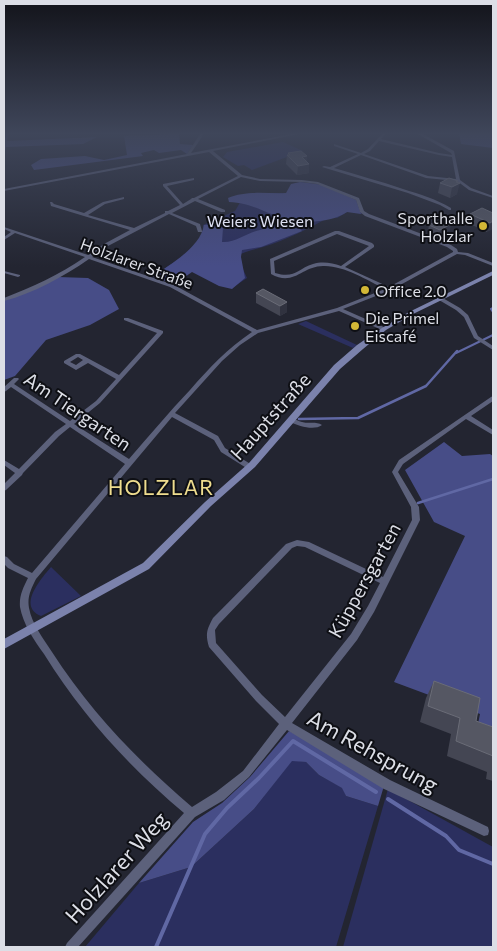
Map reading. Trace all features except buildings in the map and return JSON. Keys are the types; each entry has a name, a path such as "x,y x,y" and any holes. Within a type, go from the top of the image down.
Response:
{"main road":[{"name":"Hauptstraße","path":"32,628 146,566 208,504 250,467 337,367 384,329 411,313 493,273"},
{"path":"4,644 32,628"}],"street":[{"path":"4,190 65,178"},
{"path":"4,300 55,278 87,257 181,204 236,178"},
{"path":"252,178 302,181 327,185 358,199 364,214 449,246 456,253"},
{"path":"361,178 425,198 449,209"},
{"path":"441,178 458,180 470,188 493,197"},
{"path":"181,204 164,185 193,179"},
{"path":"84,215 104,203 123,198"},
{"path":"193,199 222,211"},
{"path":"51,203 52,205 134,230"},
{"path":"167,212 198,225 200,231"},
{"name":"Holzlarer Straße","path":"4,228 172,286 256,332"},
{"path":"4,240 14,232"},
{"path":"341,268 372,246 337,232 272,260 273,274 283,278 290,278 317,264 332,264 341,268 389,288"},
{"path":"191,813 141,770 80,702 56,668 32,628 25,610 26,589 171,414 225,355 256,332 339,309 389,288 456,253 466,254 493,264"},
{"path":"4,272 18,276"},
{"path":"441,299 458,308 466,316 476,337 493,348"},
{"path":"339,309 384,329"},
{"path":"4,488 57,434 98,402 161,332 126,319"},
{"path":"88,360 119,378"},
{"name":"Am Tiergarten","path":"16,379 7,386 129,464"},
{"name":"Küppersgarten","path":"286,724 354,637 385,582 416,520 414,507 395,472 397,467 406,458 493,398"},
{"path":"171,414 216,438 223,450 250,467"},
{"path":"467,416 493,433"},
{"path":"292,420 302,424 319,425"},
{"path":"4,462 20,472"},
{"path":"286,724 259,698 212,644 211,630 216,621 289,546 297,543 306,544 385,582"},
{"path":"4,559 11,566 34,577"},
{"name":"Am Rehsprung","path":"191,813 220,796 246,774 286,724 386,784 484,832"},
{"name":"Holzlarer Weg","path":"71,947 191,813"}],"green space":[{"name":"Weiers Wiesen","path":"302,182 324,185 358,201 362,214 349,211 337,218 331,216 289,237 237,256 247,278 232,288 194,270 155,277 200,242 203,238 203,225 235,211 245,194 287,193"},
{"path":"306,321 357,345 353,348 298,324"},
{"path":"51,567 81,596 41,616 34,612 31,606 31,599 37,585"},
{"path":"292,760 306,762 319,775 343,788 346,796 378,806 336,947 85,947 139,883 191,867 254,809"},
{"path":"388,789 493,847 493,947 343,947"}],"shaded area":[{"path":"300,182 323,185 356,200 361,214 347,212 333,218 308,222 277,216 245,204 229,202 228,198 242,194 286,193 291,184"},
{"path":"215,224 223,228 222,242 232,241 255,231 270,228 300,229 302,231 261,247 242,250 241,257 245,278 232,289 219,286 192,272 175,284 153,277 191,248 197,241 204,225"},
{"path":"58,277 88,278 109,290 119,309 90,325 46,340 15,376 4,380 4,299"},
{"path":"444,442 462,456 490,454 493,456 493,735 477,729 480,714 394,682 465,536 434,522 405,470"},
{"path":"289,731 386,779 378,806 346,796 342,788 319,775 306,762 292,761 254,809 191,867 139,883 193,822 222,803 250,777"}],"waterway":[{"path":"493,308 491,309 493,312"},
{"path":"456,353 493,335"},
{"path":"299,419 358,418 426,386 457,351"},
{"path":"418,503 493,479"},
{"path":"156,947 205,834 227,808 259,778 293,741 376,792"},
{"path":"388,799 446,836 459,850 493,864"}],"place":[{"name":"Sporthalle Holzlar","path":"483,226"},
{"name":"Office 2.0","path":"365,290"},
{"name":"Die Primel Eiscafé","path":"355,326"}],"district":[{"name":"HOLZLAR","path":"161,486"}]}
